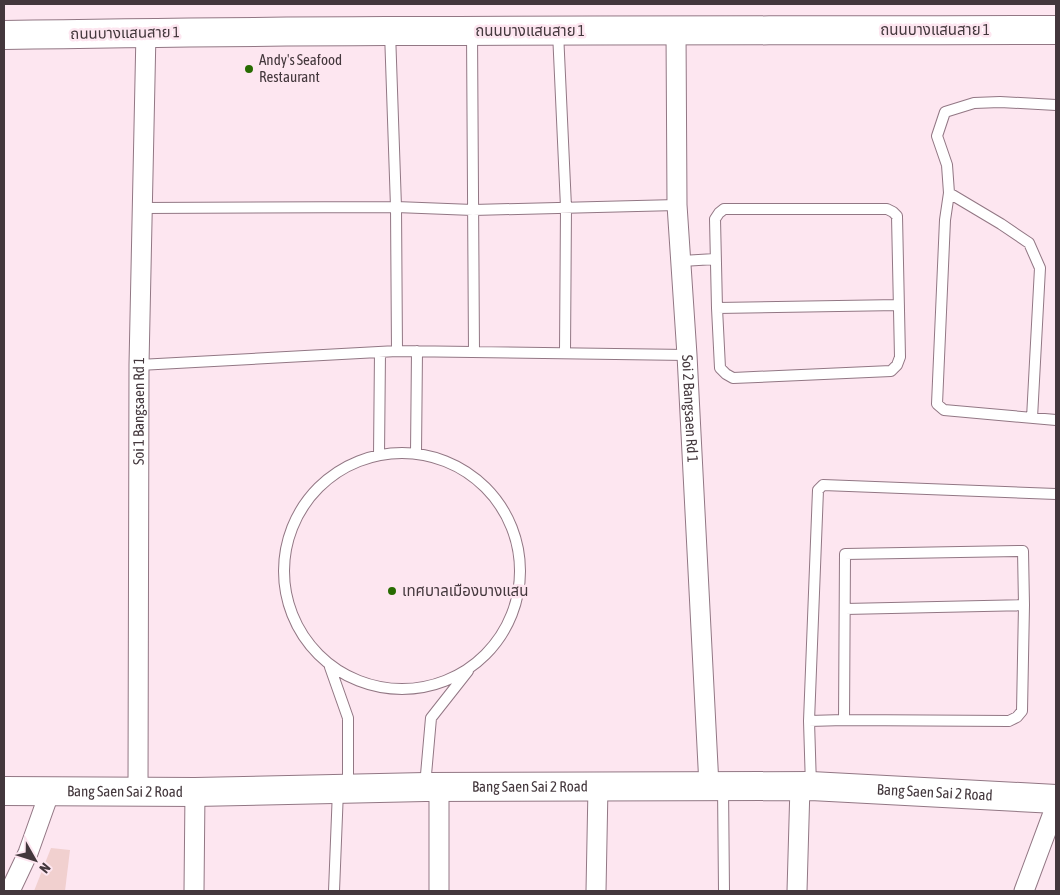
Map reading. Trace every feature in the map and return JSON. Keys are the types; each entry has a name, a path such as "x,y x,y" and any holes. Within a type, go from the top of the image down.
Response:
{"street":[{"name":"ถนนบางแสนสาย 1","path":"4,35 146,32 1056,30"},
{"name":"Soi 2 Bangsaen Rd 1","path":"676,31 677,205 716,786"},
{"name":"Soi 1 Bangsaen Rd 1","path":"138,791 139,366 146,32"},
{"name":"Bang Saen Sai 2 Road","path":"4,791 195,792 432,787 806,786 1056,799"},
{"path":"797,891 806,786"},
{"path":"432,787 439,891"},
{"path":"596,891 598,787"},
{"path":"10,891 28,854 50,791"},
{"path":"194,891 195,792"},
{"path":"1024,891 1056,805"}],"lane":[{"path":"472,31 474,352"},
{"path":"558,31 566,207 565,353"},
{"path":"390,32 396,207 397,351"},
{"path":"1056,106 1000,102 974,103 945,112 937,136 947,165 949,193 945,220 937,404 944,410 1056,420"},
{"path":"949,193 1029,243 1040,268 1032,418"},
{"path":"142,208 396,207 473,210 677,205"},
{"path":"724,209 887,209 893,212 897,216 900,357 897,365 891,371 733,378 726,374 720,368 715,259 715,219 724,209"},
{"path":"682,261 715,259"},
{"path":"716,308 899,305"},
{"path":"139,366 397,351 687,355"},
{"path":"416,453 417,351"},
{"path":"379,455 380,352"},
{"path":"432,787 431,718 470,668 500,638 518,596 521,554 505,508 478,477 424,452 364,457 318,485 294,519 286,542 283,584 291,615 312,650 330,666 367,685 396,690 437,684 470,668"},
{"path":"806,786 818,490 823,485 1056,494"},
{"path":"809,721 1009,721 1017,717 1022,710 1023,551 845,554 844,720"},
{"path":"845,609 1024,604"},
{"path":"330,666 348,718 334,891"},
{"path":"716,786 724,891"}],"building":[{"path":"51,848 70,850 65,891 34,891"}],"place":[{"name":"Andy's Seafood Restaurant","path":"249,69"},
{"name":"เทศบาลเมืองบางแสน","path":"392,591"}]}
